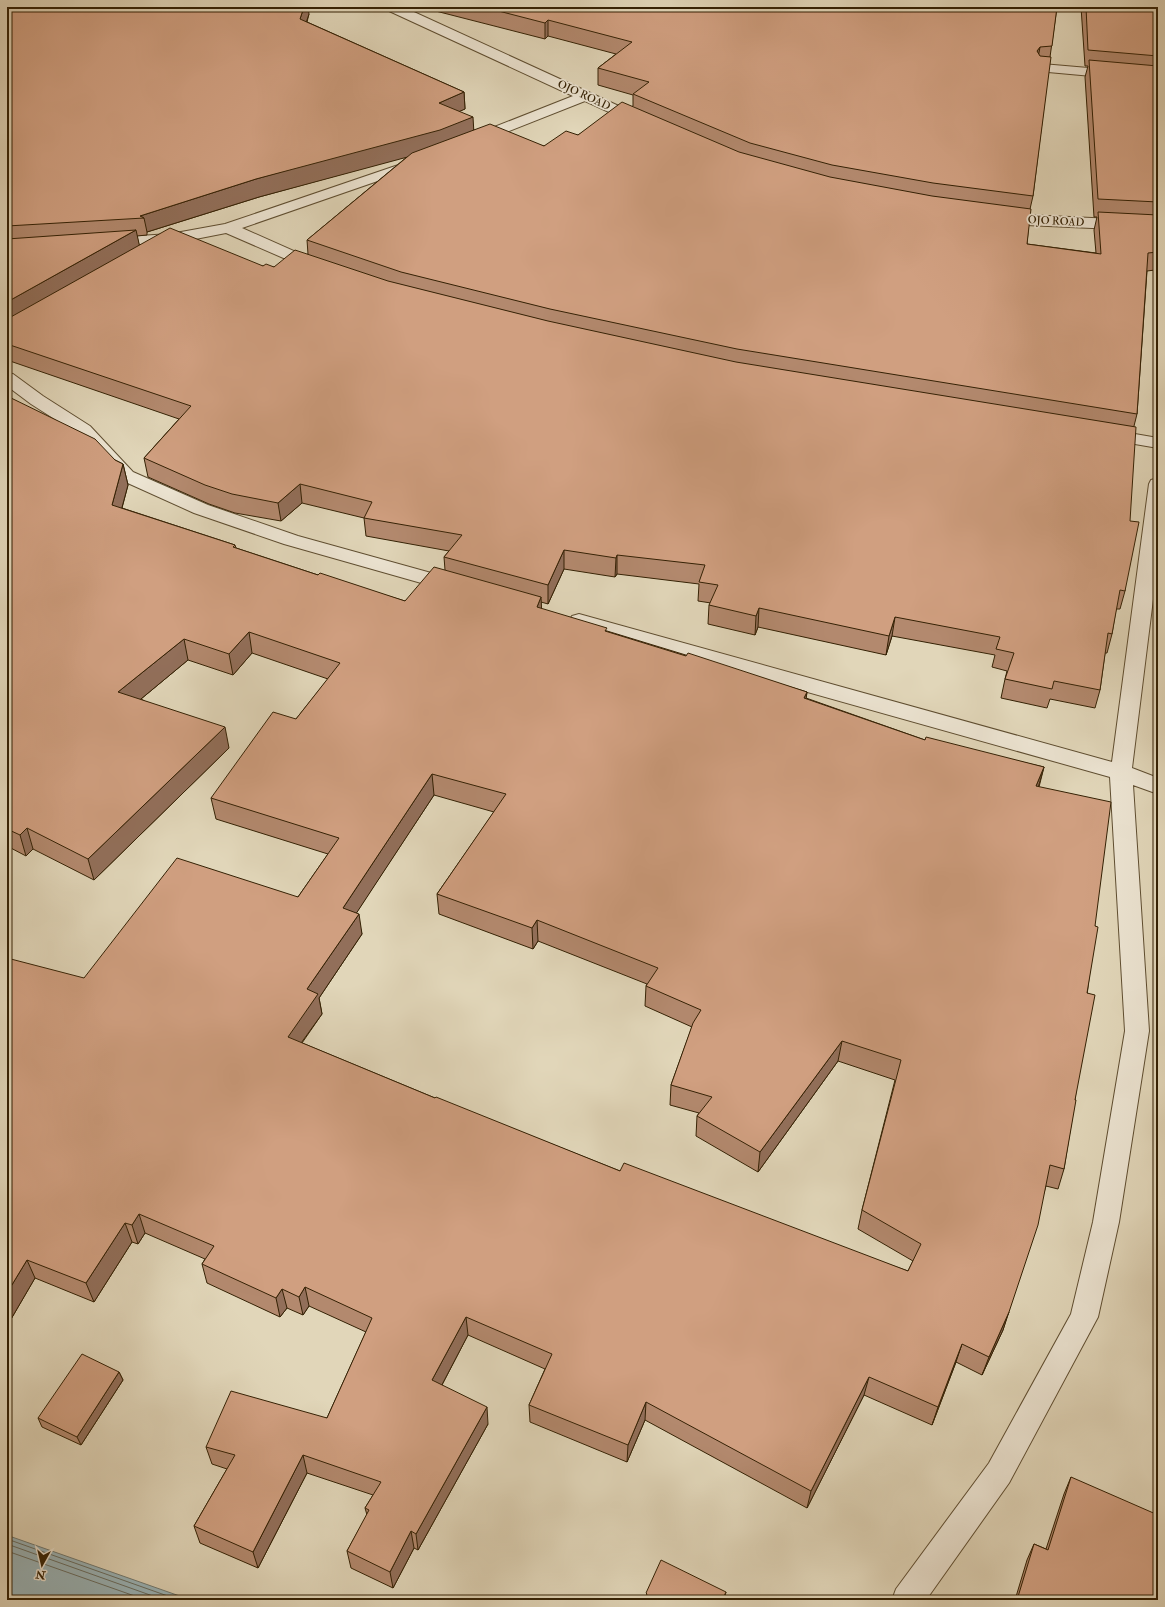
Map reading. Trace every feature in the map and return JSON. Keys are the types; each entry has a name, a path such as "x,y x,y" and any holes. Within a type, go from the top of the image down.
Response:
{"street":[{"name":"OJO ROAD","path":"392,7 652,126"},
{"path":"1042,68 1158,78"},
{"path":"460,146 585,96"},
{"path":"92,244 170,239 228,228 430,158"},
{"name":"OJO ROAD","path":"989,215 1026,220 1158,226"},
{"path":"228,228 304,263 332,272"},
{"path":"143,255 170,239"},
{"path":"7,378 37,400 84,430 127,476 202,509 290,540 472,591"},
{"path":"1087,431 1158,443"},
{"path":"908,1600 999,1473 1084,1317 1106,1222 1137,1031 1121,772 1158,484"},
{"path":"563,617 1121,772 1158,786"}],"water":[{"path":"7,1535 12,1537 191,1600 7,1600"}],"building":[{"path":"7,7 304,7 300,19 464,92 439,103 473,117 440,130 256,179 140,216 144,218 7,226"},
{"path":"483,7 1057,7 1052,46 1040,47 1037,51 1040,56 1051,57 1033,196 933,183 832,165 750,143 633,94 649,82 598,68 632,42 548,20 545,23"},
{"path":"1086,7 1158,7 1158,56 1088,50"},
{"path":"1089,60 1158,66 1158,202 1098,199"},
{"path":"622,102 739,152 830,177 932,196 1031,209 1027,244 1101,254 1098,212 1158,215 1158,252 1148,253 1137,414 737,349 550,309 401,272 307,240 412,153 490,124 544,146 566,131 578,135"},
{"path":"170,228 263,266 266,264 274,267 295,250 388,281 548,321 736,362 1136,427 1130,521 1139,522 1125,591 1120,590 1112,634 1108,633 1100,690 1054,681 1052,689 1005,679 1014,653 996,649 1000,637 895,617 889,636 759,608 756,616 709,605 718,585 699,582 705,565 617,555 616,558 564,550 548,585 444,557 462,535 364,518 372,502 300,484 278,503 232,494 205,485 144,458 191,406 7,344 7,319"},
{"path":"136,230 7,302 7,239"},
{"path":"7,396 95,439 115,460 123,464 112,505 235,545 233,547 318,575 320,573 405,601 434,567 541,597 537,607 607,628 605,631 686,656 688,653 807,692 804,698 925,740 926,737 1044,767 1036,786 1111,802 1095,926 1098,927 1087,993 1095,995 1075,1100 1064,1169 1050,1165 1038,1225 1009,1312 989,1357 962,1344 938,1407 869,1377 811,1491 646,1402 628,1445 529,1405 552,1354 466,1317 432,1380 487,1407 416,1534 411,1531 390,1572 347,1551 369,1510 365,1508 381,1482 303,1455 253,1552 194,1526 235,1455 206,1447 231,1391 327,1418 372,1318 305,1287 299,1297 282,1289 276,1298 202,1264 214,1246 139,1214 132,1225 125,1223 86,1283 27,1260 7,1293 7,958 84,978 177,858 298,897 339,838 211,798 273,712 296,719 340,663 249,632 229,654 184,639 118,692 225,727 88,859 27,828 20,835 7,829","holes":["432,774 506,794 437,894 532,928 537,920 658,968 646,986 701,1010 693,1023 671,1085 712,1097 697,1116 760,1152 842,1041 901,1060 862,1210 921,1244 908,1271 624,1163 620,1171 436,1097 435,1098 288,1037 318,994 307,989 359,914 343,908"]},
{"path":"82,1354 119,1372 77,1437 38,1418"},
{"path":"1071,1477 1158,1515 1158,1600 1017,1600 1034,1544 1048,1550"},
{"path":"661,1560 726,1592 722,1600 644,1600"}]}
